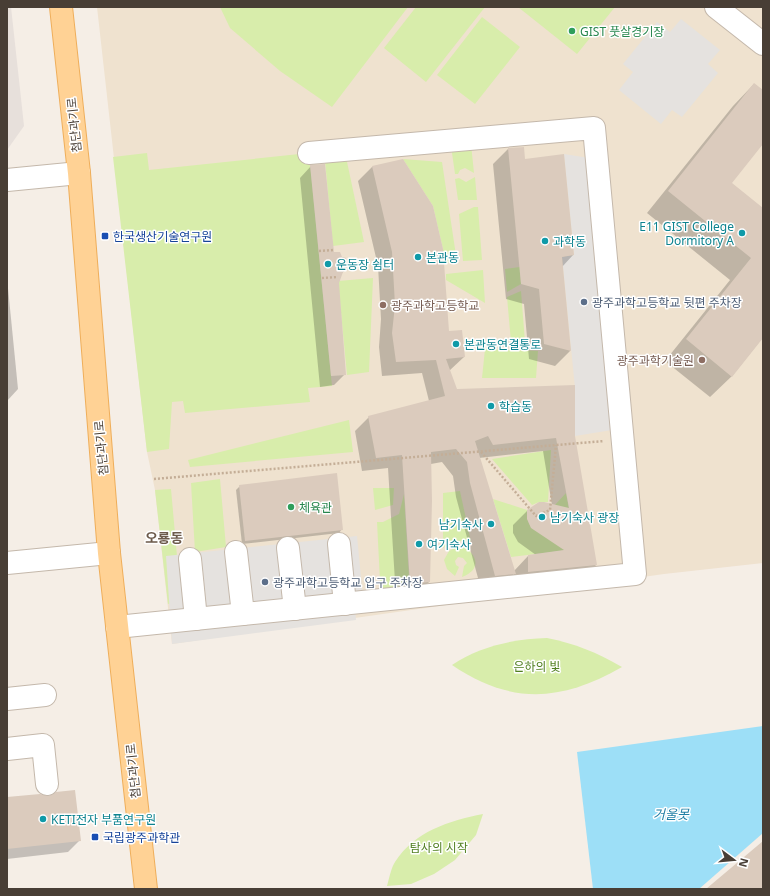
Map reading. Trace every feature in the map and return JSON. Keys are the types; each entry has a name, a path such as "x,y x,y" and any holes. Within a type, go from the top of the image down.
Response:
{"main road":[{"name":"첨단과기로","path":"61,7 79,172 117,627 146,889"}],"street":[{"path":"716,7 763,44"},
{"path":"117,627 634,574 594,128 309,153"},
{"path":"7,180 79,172"},
{"path":"339,544 345,604"},
{"path":"288,548 296,609"},
{"path":"236,552 243,614"},
{"path":"7,563 110,553"},
{"path":"190,559 196,619"},
{"path":"7,699 46,695"},
{"path":"7,749 43,745 47,784"}],"path":[{"path":"319,251 334,250"},
{"path":"322,278 338,277"},
{"path":"154,479 622,439"},
{"path":"481,451 536,516 550,510 556,445"}],"shaded area":[{"path":"7,7 11,7 24,126 7,150"},
{"name":"광주과학고등학교","path":"97,7 763,7 763,563 664,574 172,644 155,490 147,452"},
{"path":"681,19 720,50 708,64 718,73 682,117 672,110 661,124 619,90 633,72 623,64 657,22 670,32"},
{"name":"광주과학고등학교 뒷편 주차장","path":"564,154 589,158 612,430 575,436 575,388 562,257 574,255"},
{"name":"광주과학고등학교 입구 주차장","path":"357,536 364,608 355,608 356,620 172,644 166,556"}],"green space":[{"path":"220,7 408,7 332,107 280,71 230,28"},
{"path":"416,7 485,7 426,82 384,48"},
{"name":"GIST 풋살경기장","path":"518,7 615,7 577,54"},
{"path":"482,17 520,47 475,104 437,75"},
{"path":"471,144 474,173 465,168 460,170 458,174 455,174 451,146"},
{"path":"147,153 149,170 309,153 332,386 308,388 310,402 185,413 183,401 172,402 169,449 147,452 113,157"},
{"path":"346,157 364,242 333,246 325,161"},
{"path":"403,159 442,162 457,262 444,263 443,249 433,206"},
{"path":"475,177 477,200 458,200 455,179 459,178 466,182"},
{"path":"474,207 478,207 482,260 463,261 459,214"},
{"path":"520,267 521,284 507,292 505,269"},
{"path":"483,270 485,303 446,280 446,274"},
{"path":"373,278 369,372 347,375 338,281"},
{"path":"521,291 525,342 511,342 507,297"},
{"path":"485,349 538,351 536,378 482,378"},
{"path":"349,420 353,452 190,467 188,460"},
{"path":"551,450 548,502 539,502 532,505 492,459"},
{"path":"220,479 226,547 195,552 191,483"},
{"path":"373,488 394,488 393,505 375,510"},
{"path":"171,489 181,601 168,604 155,490"},
{"path":"460,491 471,542 456,542 443,548 443,493"},
{"path":"566,493 576,549 511,557 493,499 527,510 530,526 539,532 544,533 553,507"},
{"path":"404,494 410,594 384,593 380,581 377,522 383,522 399,514"},
{"path":"457,547 465,547 470,551 476,564 472,571 462,577 464,566 467,563 463,558 458,557 455,561 456,565 459,567 455,576 447,569 444,560 449,551"},
{"name":"은하의 빛","path":"547,638 586,649 622,667 600,679 578,687 557,692 536,694 516,692 495,687 474,678 452,665 463,658 486,648 522,640"},
{"name":"탐사의 시작","path":"483,814 476,835 455,860 434,874 411,884 387,886 391,870 395,862 412,842 445,824"}],"water":[{"name":"거울못","path":"763,726 763,833 699,889 593,889 577,752"}],"building":[{"name":"E11 GIST College Dormitory A","path":"754,83 763,90 763,144 732,183 763,208 763,338 732,377 686,339 751,258 668,191"},
{"name":"과학동","path":"524,147 525,159 564,154 574,255 562,257 571,351 544,344 539,289 521,284 508,148"},
{"path":"403,159 433,206 443,249 449,331 462,330 465,357 446,359 457,389 575,385 575,436 597,565 528,572 528,555 564,550 531,528 527,519 527,510 539,502 569,508 556,438 493,445 488,436 475,441 516,574 495,576 470,483 467,462 456,449 431,452 432,501 430,582 410,584 402,455 376,458 368,416 445,396 436,360 396,362 392,333 395,305 392,252 372,166"},
{"name":"운동장 쉼터","path":"325,164 334,252 340,252 342,257 346,258 346,270 343,272 339,283 346,375 331,376 310,165"},
{"name":"체육관","path":"337,473 343,530 245,541 239,485"},
{"name":"KETI전자 부품연구원","path":"75,790 81,841 7,849 7,797 40,794 49,796 56,792"},
{"path":"763,841 763,889 706,889"}],"place":[{"name":"GIST 풋살경기장","path":"572,31"},
{"name":"E11 GIST College Dormitory A","path":"742,233"},
{"name":"한국생산기술연구원","path":"105,236"},
{"name":"과학동","path":"545,241"},
{"name":"본관동","path":"418,257"},
{"name":"운동장 쉼터","path":"328,264"},
{"name":"광주과학고등학교 뒷편 주차장","path":"584,302"},
{"name":"광주과학고등학교","path":"383,305"},
{"name":"본관동연결통로","path":"456,344"},
{"name":"광주과학기술원","path":"702,360"},
{"name":"학습동","path":"491,406"},
{"name":"체육관","path":"291,507"},
{"name":"남기숙사 광장","path":"542,517"},
{"name":"남기숙사","path":"491,524"},
{"name":"여기숙사","path":"419,544"},
{"name":"광주과학고등학교 입구 주차장","path":"265,582"},
{"name":"KETI전자 부품연구원","path":"43,819"},
{"name":"국립광주과학관","path":"95,837"}],"district":[{"name":"오룡동","path":"164,537"}]}
